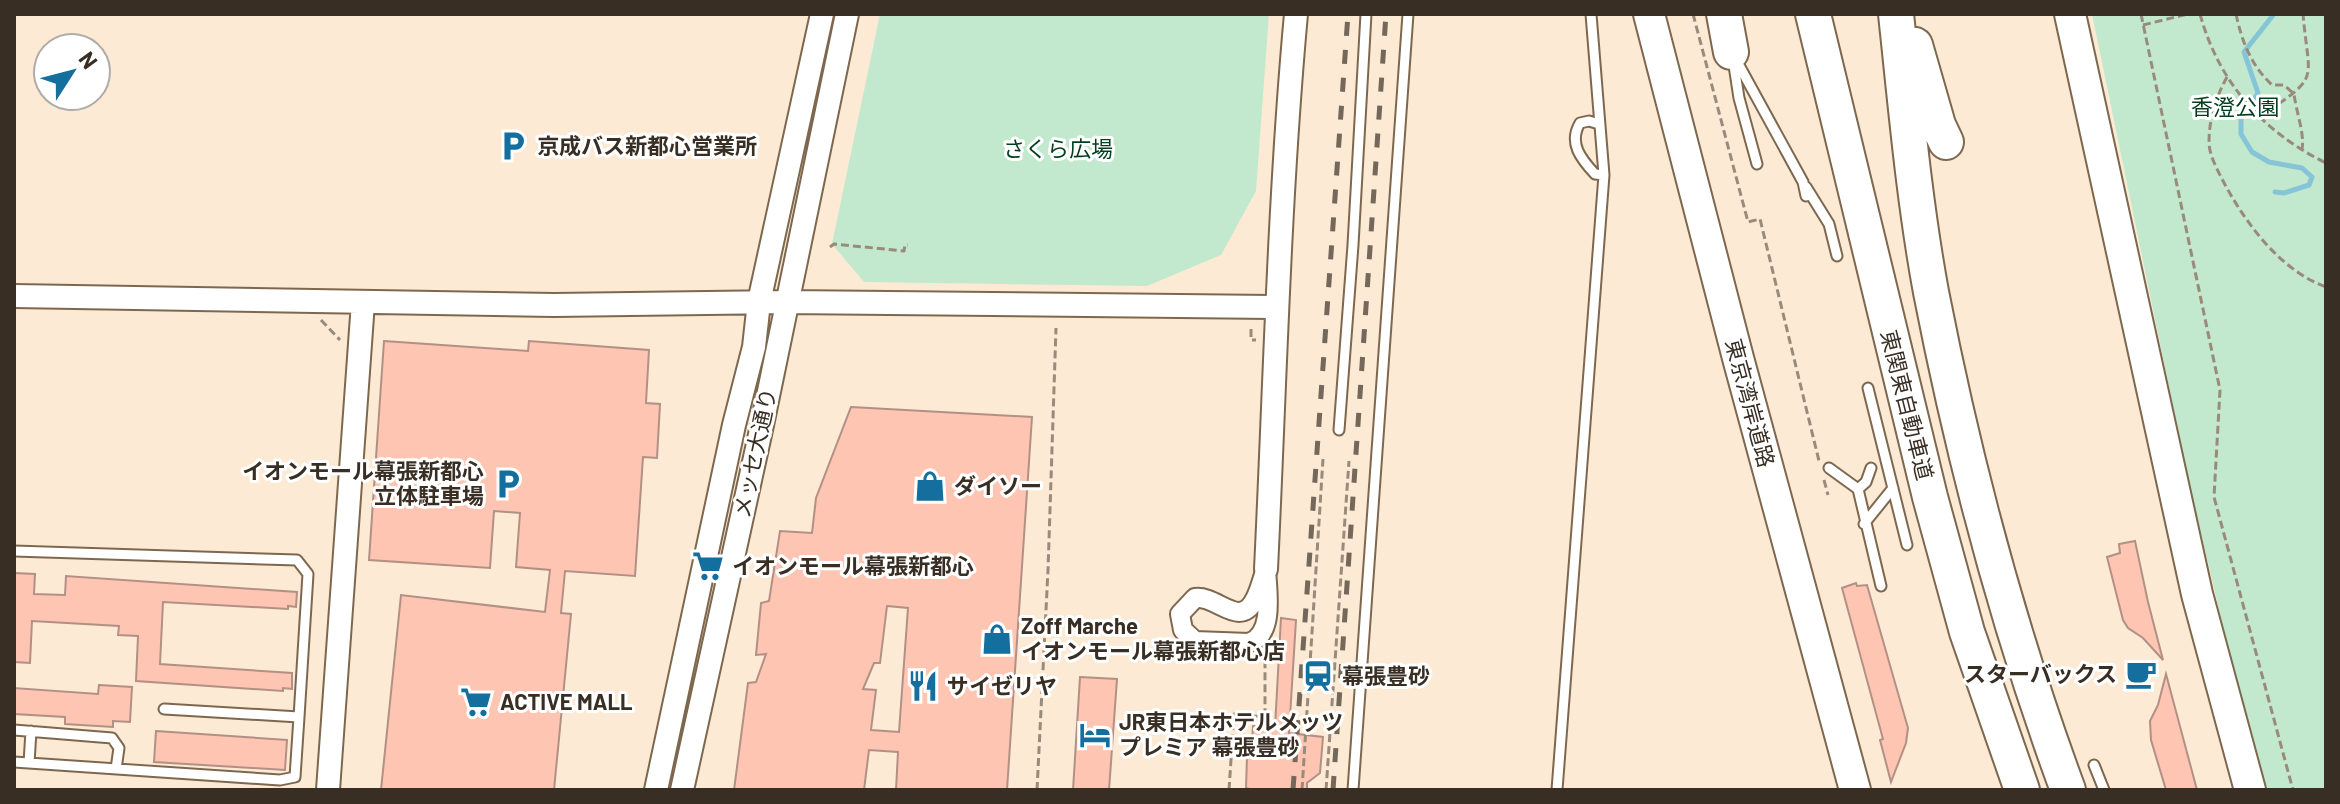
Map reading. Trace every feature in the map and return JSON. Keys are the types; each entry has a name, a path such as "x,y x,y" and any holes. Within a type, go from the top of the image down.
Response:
{"highway":[{"name":"東京湾岸道路","path":"1649,14 1855,790"},
{"path":"1724,14 1731,52"},
{"name":"東関東自動車道","path":"1813,14 1930,497 1967,632 2022,790"},
{"name":"東関東自動車道","path":"1896,14 1912,164 1931,289 1958,419 1986,534 2068,790"},
{"path":"1907,14 1938,125 1946,142"},
{"path":"2070,14 2197,594 2250,790"}],"street":[{"name":"メッセ大通り","path":"656,790 734,425 754,347 759,302 822,14"},
{"name":"メッセ大通り","path":"682,790 847,14"},
{"path":"1266,569 1255,600 1247,610 1230,613 1210,599 1195,598 1180,614 1183,630 1195,641 1249,643 1256,640 1265,628 1277,307 1296,14"},
{"path":"14,296 554,305 786,302 1277,307"},
{"path":"328,790 363,302"}],"lane":[{"path":"1339,430 1366,14"},
{"path":"1353,790 1408,14"},
{"path":"1557,790 1604,175 1591,14"},
{"path":"1731,52 1739,98 1757,164"},
{"path":"1731,52 1829,224 1837,256"},
{"path":"1599,124 1589,121 1580,123 1575,131 1574,144 1595,174 1604,175"},
{"path":"1803,182 1806,196"},
{"path":"1868,388 1907,545"},
{"path":"1825,466 1858,489 1881,586"},
{"path":"1858,489 1866,482 1871,468"},
{"path":"1864,524 1893,488"},
{"path":"14,551 297,560 308,574 295,777 262,779 14,762"},
{"path":"164,709 299,717"},
{"path":"14,730 112,738 119,748 116,769"},
{"path":"29,763 31,731"},
{"path":"2094,765 2104,790"},
{"path":"261,790 262,779"}],"path":[{"path":"1693,14 1748,222 1760,219 1825,466"},
{"path":"2141,14 2220,390 2214,497 2293,790"},
{"path":"2143,25 2188,14"},
{"path":"2200,14 2227,77 2259,117 2301,151 2326,163"},
{"path":"2236,14 2241,39 2259,73 2272,85 2284,85 2294,94 2296,115 2304,139 2301,151"},
{"path":"2259,117 2294,94 2309,75 2303,14"},
{"path":"2227,77 2211,119 2209,145 2216,166 2242,214 2260,237 2300,274 2326,287"},
{"path":"830,247 834,244 904,251 905,245 908,245"},
{"path":"319,319 340,340"},
{"path":"1037,790 1056,328"},
{"path":"1251,329 1251,340 1262,341"},
{"path":"1302,790 1323,459"},
{"path":"1326,790 1349,461"},
{"path":"1824,480 1828,495"},
{"path":"1229,790 1234,714 1265,717 1265,654"}],"green space":[{"name":"さくら広場","path":"880,14 1269,14 1256,191 1221,255 1147,286 864,282 832,244"},
{"name":"香澄公園","path":"2092,14 2326,14 2326,790 2267,790 2248,732 2187,474"}],"building":[{"name":"イオンモール幕張新都心 立体駐車場","path":"384,341 528,351 529,341 649,350 646,403 660,404 657,458 643,457 635,576 565,571 561,613 571,614 554,790 381,790 401,595 545,612 550,570 516,567 520,513 494,511 490,568 369,560"},
{"path":"851,407 1032,417 1007,790 896,790 898,752 869,750 864,790 734,790 748,683 756,682 766,654 756,655 761,603 769,601 780,531 812,533 816,498","holes":["887,606 908,608 899,732 871,730 876,690 863,689 874,663 880,663"]},
{"path":"2135,541 2163,660 2123,620 2107,557 2120,553 2119,544"},
{"path":"14,573 35,574 34,594 65,595 66,576 297,592 296,607 288,606 288,609 163,602 160,664 292,673 292,689 283,688 283,691 136,681 138,636 118,635 119,626 32,621 30,663 14,662"},
{"path":"1856,583 1857,586 1867,585 1908,728 1906,743 1891,782 1880,740 1883,739 1842,588"},
{"name":"幕張豊砂","path":"1281,618 1296,620 1289,733 1323,737 1320,773 1307,783 1307,790 1253,790 1246,788 1247,757 1251,755 1253,726 1275,727"},
{"path":"2166,674 2197,790 2166,790 2151,740 2150,721 2158,705"},
{"name":"JR東日本ホテルメッツ プレミア 幕張豊砂","path":"1080,677 1117,679 1109,790 1073,790"},
{"path":"99,685 132,687 130,722 113,721 113,727 65,724 65,717 14,714 14,688 98,694"},
{"path":"156,731 287,740 285,770 154,762"}],"waterway":[{"path":"2274,14 2244,52 2258,93 2241,119 2241,134 2252,152 2269,162 2302,168 2312,177 2309,185 2284,193 2275,192"}],"railway":[{"path":"1293,790 1348,14"},
{"path":"1333,790 1386,14"}],"place":[{"name":"京成バス新都心営業所","path":"513,146"},
{"name":"イオンモール幕張新都心 立体駐車場","path":"508,484"},
{"name":"ダイソー","path":"930,486"},
{"name":"イオンモール幕張新都心","path":"708,566"},
{"name":"Zoff Marche イオンモール幕張新都心店","path":"997,639"},
{"name":"スターバックス","path":"2141,674"},
{"name":"幕張豊砂","path":"1318,676"},
{"name":"サイゼリヤ","path":"923,686"},
{"name":"ACTIVE MALL","path":"476,702"},
{"name":"JR東日本ホテルメッツ プレミア 幕張豊砂","path":"1095,735"}]}
